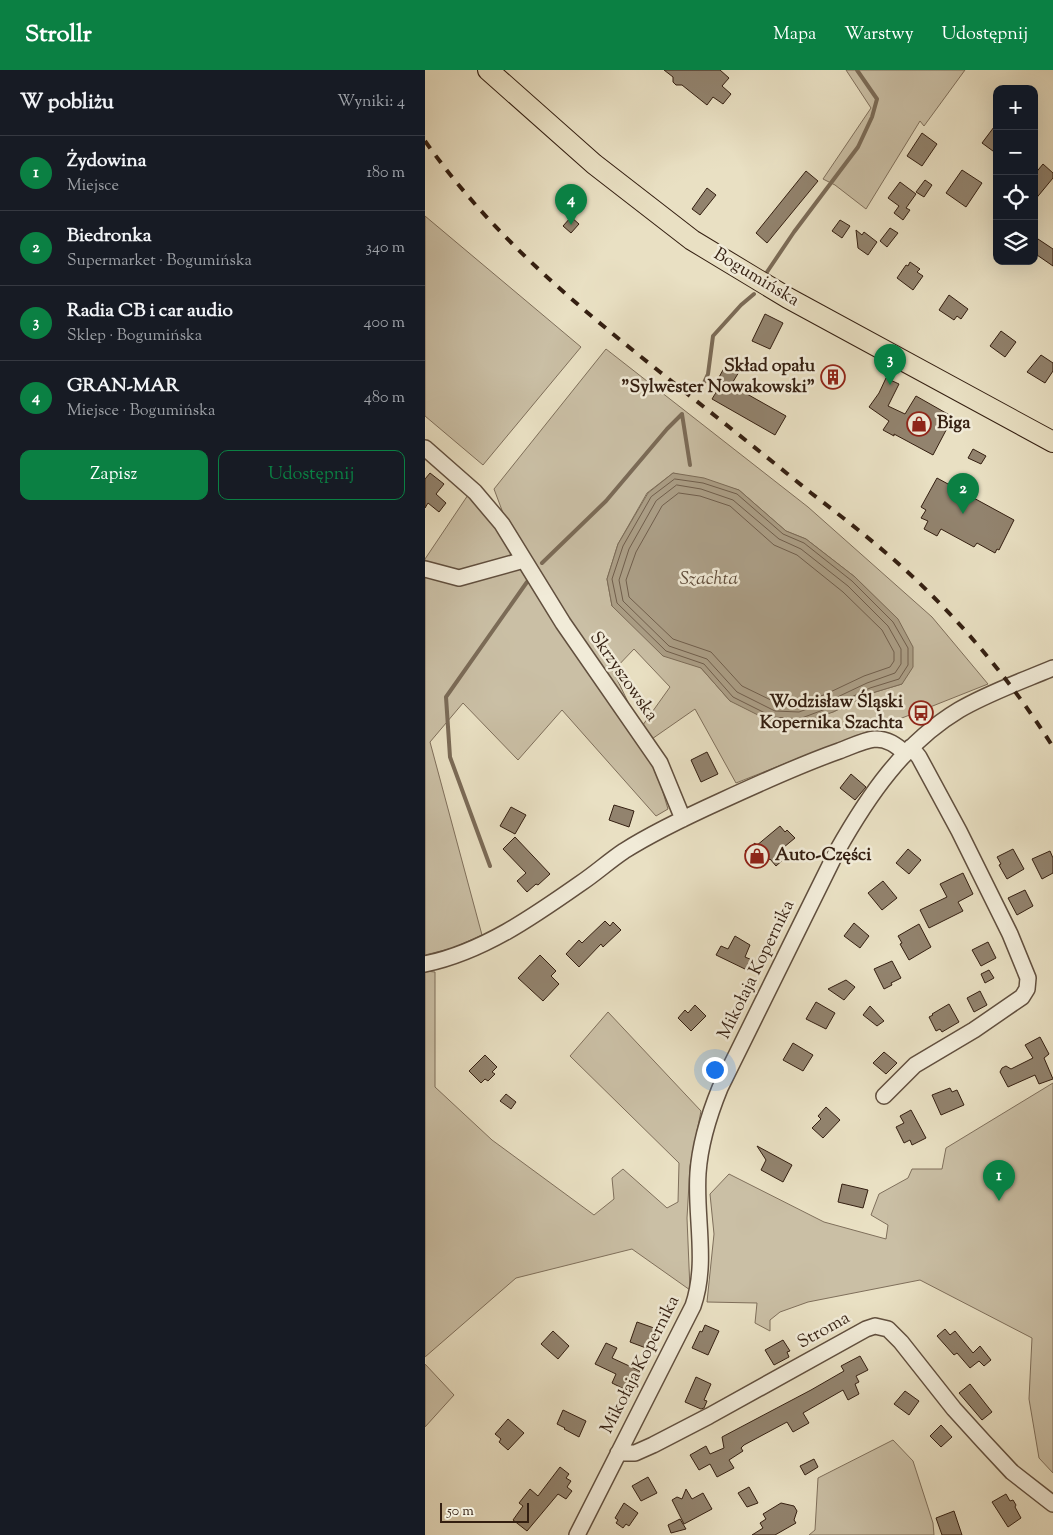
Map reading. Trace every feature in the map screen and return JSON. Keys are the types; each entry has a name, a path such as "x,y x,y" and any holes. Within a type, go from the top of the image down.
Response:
{"main road":[{"name":"Bogumińska","path":"488,70 594,164 693,240 788,298 1053,442"}],"street":[{"name":"Skrzyszowska","path":"425,448 475,492 502,524 563,623 660,763 683,819"},
{"path":"425,569 459,578 524,560"},
{"name":"Mikołaja Kopernika","path":"577,1535 693,1306 701,1265 698,1172 708,1121 720,1088 837,851 859,814 908,750 936,725 959,710 1053,668"},
{"path":"425,964 462,954 508,931 581,883 624,851 683,819 825,756 873,739 884,740 908,750 919,758 959,831 1010,934 1028,978 1027,988 1022,998 974,1030 915,1065 883,1096"},
{"name":"Stroma","path":"618,1453 635,1453 653,1445 875,1326 888,1329 901,1342 954,1409 984,1442 1013,1472 1053,1504"}],"shaded area":[{"path":"846,70 965,70 924,126 920,121 866,209 835,185 823,179 871,108"},
{"path":"425,216 581,347 483,465 425,416"},
{"path":"606,349 808,507 932,617 988,684 736,783 695,709 649,741 640,729 670,687 634,649 613,671 628,702 624,707 506,521 494,489","holes":["673,473 739,490 786,531 806,539 855,577 897,619 902,684 872,693 833,712 730,701 701,668 612,606 607,579 618,544 647,493"]},
{"path":"468,495 498,527 515,555 457,574 425,564 425,559"},
{"path":"520,569 558,628 655,766 668,809 656,816 562,710 518,760 463,703 430,742 482,935 453,948 425,955 425,579 426,576 459,584"},
{"path":"425,971 435,972 435,1087 492,1140 594,1215 614,1199 612,1178 623,1169 667,1208 678,1202 679,1163 570,1056 608,1012 701,1111 690,1166 687,1218 690,1290 632,1249 516,1278 425,1357"},
{"path":"1053,1083 1053,1473 1039,1458 1029,1399 1032,1338 920,1280 808,1302 780,1312 770,1320 770,1331 755,1323 757,1303 707,1302 714,1234 710,1194 729,1174 824,1222 886,1239 888,1225 871,1215 879,1194 908,1178 912,1169 942,1169 946,1148"},
{"path":"425,1364 454,1395 425,1427"},
{"path":"893,1440 913,1461 933,1523 934,1535 809,1535 815,1530 818,1478"}],"water":[{"name":"Szachta","path":"673,473 704,478 739,490 786,531 806,539 855,577 898,619 913,647 913,667 902,684 872,693 833,712 800,724 772,722 730,701 701,668 663,656 612,606 607,579 618,544 648,493"}],"building":[{"path":"664,70 720,70 729,78 722,86 731,94 723,104 713,97 707,105 682,85 676,85 673,82 673,77"},
{"path":"993,128 993,151 982,143"},
{"path":"922,133 937,144 922,166 907,156"},
{"path":"1043,164 1053,173 1053,178 1038,196 1038,175 1038,170"},
{"path":"962,170 982,183 966,207 946,193"},
{"path":"806,171 818,181 767,243 756,233"},
{"path":"925,180 932,185 924,197 916,192"},
{"path":"900,182 916,194 906,208 910,210 903,220 894,213 899,206 888,198"},
{"path":"707,188 716,195 700,215 692,209"},
{"path":"571,217 579,224 571,233 563,226"},
{"path":"840,220 850,226 842,238 832,231"},
{"path":"890,228 898,233 887,247 880,241"},
{"path":"856,230 862,235 864,232 877,242 868,255 858,248"},
{"path":"1038,239 1053,249 1053,266 1038,256"},
{"path":"910,262 920,269 917,272 923,276 913,290 897,278"},
{"path":"949,295 968,309 961,319 957,316 954,320 939,310"},
{"path":"765,314 783,323 770,349 752,341"},
{"path":"1001,331 1016,342 1005,357 990,346"},
{"path":"1041,355 1053,363 1053,371 1045,383 1027,372"},
{"path":"729,359 742,367 731,385 786,416 775,435 712,399 723,381 718,379"},
{"name":"Biga","path":"886,378 899,384 888,406 905,414 916,396 953,417 933,455 883,430 889,421 869,407 879,393"},
{"path":"973,449 986,456 981,464 968,458"},
{"path":"430,473 444,484 436,494 446,503 439,512 428,503 425,508 425,479"},
{"path":"937,478 1014,520 999,550 997,549 995,553 977,543 974,547 941,529 937,536 924,529 928,521 921,518 926,510 921,507"},
{"path":"707,752 718,774 701,782 691,760"},
{"path":"851,774 866,787 855,800 840,788"},
{"path":"614,805 634,811 629,827 609,820"},
{"path":"511,807 526,815 515,834 500,826"},
{"path":"780,826 785,832 787,830 795,838 778,852 784,859 776,866 770,859 761,866 758,862 755,864 745,851 755,843 756,846"},
{"path":"515,837 550,874 527,892 517,881 526,873 503,849"},
{"path":"908,849 921,860 909,874 896,863"},
{"path":"1013,849 1024,869 1007,879 997,857"},
{"path":"1050,851 1053,858 1053,873 1042,879 1032,859"},
{"path":"963,873 973,894 958,902 963,911 929,928 920,910 947,897 940,884"},
{"path":"883,881 897,898 882,910 868,893"},
{"path":"1025,890 1033,906 1017,915 1008,898"},
{"path":"605,921 610,926 613,922 621,930 603,947 601,944 579,967 566,954 579,940 582,943"},
{"path":"854,923 869,936 860,948 844,936"},
{"path":"919,924 931,947 909,960 900,944 902,943 898,936"},
{"path":"735,936 750,945 745,957 752,960 747,970 716,955 721,946 728,949"},
{"path":"988,942 996,958 981,966 972,950"},
{"path":"540,955 556,971 551,976 559,984 543,1001 518,978"},
{"path":"892,961 901,978 884,989 874,969"},
{"path":"989,970 994,978 985,983 981,974"},
{"path":"846,980 855,987 844,1000 828,989"},
{"path":"980,991 987,1005 974,1012 967,998"},
{"path":"816,1002 835,1013 826,1029 806,1019"},
{"path":"949,1004 959,1022 942,1032 940,1029 936,1031 929,1017"},
{"path":"695,1005 706,1016 691,1031 678,1018 685,1010 688,1013"},
{"path":"870,1006 884,1021 877,1026 863,1015"},
{"path":"1040,1037 1049,1054 1044,1058 1053,1079 1039,1084 1035,1075 1008,1087 1000,1072 1002,1068 1006,1066 1011,1069 1033,1058 1025,1045"},
{"path":"793,1043 813,1055 803,1071 783,1060"},
{"path":"884,1052 897,1063 886,1074 873,1063"},
{"path":"485,1055 497,1067 492,1072 495,1074 488,1081 485,1079 481,1083 469,1071"},
{"path":"950,1088 952,1092 957,1090 964,1105 941,1115 932,1095"},
{"path":"506,1094 516,1102 511,1109 500,1101"},
{"path":"826,1107 840,1120 823,1138 812,1128 821,1119 818,1116"},
{"path":"911,1110 926,1138 912,1145 910,1140 904,1143 896,1127 904,1123 900,1116"},
{"path":"757,1146 792,1165 783,1182 761,1170 766,1160"},
{"path":"842,1184 868,1190 863,1208 838,1202"},
{"path":"637,1322 654,1328 646,1348 630,1342"},
{"path":"705,1325 719,1331 708,1355 692,1348"},
{"path":"945,1329 950,1335 955,1331 973,1353 980,1346 991,1360 984,1366 979,1361 970,1368 957,1353 954,1355 937,1336"},
{"path":"553,1331 569,1346 558,1359 541,1344"},
{"path":"783,1340 790,1351 787,1352 789,1357 774,1365 765,1350"},
{"path":"606,1343 617,1348 612,1358 640,1371 630,1392 612,1383 616,1374 595,1364"},
{"path":"860,1356 868,1370 856,1376 859,1382 855,1384 859,1394 848,1400 843,1390 803,1413 809,1423 793,1432 787,1422 744,1445 741,1448 743,1451 729,1460 734,1468 717,1477 710,1464 699,1470 690,1455 706,1446 710,1454 724,1448 722,1437 844,1371 841,1366"},
{"path":"696,1377 711,1384 704,1400 707,1401 704,1408 701,1409 685,1402"},
{"path":"970,1384 992,1412 982,1420 959,1393"},
{"path":"905,1391 919,1401 909,1415 894,1404"},
{"path":"563,1410 586,1421 579,1437 557,1424"},
{"path":"508,1419 524,1433 508,1450 499,1442 501,1439 495,1434"},
{"path":"941,1425 952,1437 941,1447 930,1436"},
{"path":"814,1459 818,1467 805,1475 800,1466"},
{"path":"560,1467 569,1474 566,1478 571,1481 567,1487 572,1491 566,1499 558,1494 527,1531 513,1520 523,1506 519,1503 530,1489 538,1496"},
{"path":"648,1477 657,1493 641,1501 632,1486"},
{"path":"749,1487 758,1503 747,1507 738,1493"},
{"path":"686,1489 692,1499 703,1493 712,1509 684,1524 672,1500 677,1497 682,1499"},
{"path":"1006,1494 1010,1501 1013,1500 1021,1518 1008,1527 992,1502"},
{"path":"624,1503 638,1513 629,1526 626,1524 623,1528 616,1523 618,1520 615,1518"},
{"path":"781,1503 794,1506 797,1511 794,1520 796,1523 775,1535 752,1535 763,1528 760,1523 766,1519 763,1514"},
{"path":"954,1511 962,1535 942,1535 936,1518"},
{"path":"680,1519 686,1529 671,1533 668,1525"}],"waterway":[{"path":"767,272 794,232 858,147 872,117 877,99 857,70"},
{"path":"702,387 708,374 713,336 741,305 754,294"},
{"path":"682,414 690,465"},
{"path":"542,563 606,501 682,414"},
{"path":"490,866 450,757 446,697 527,582"}],"railway":[{"path":"425,141 477,206 534,265 564,292 627,346 863,534 933,596 1006,679 1053,747"}],"place":[{"name":"GRAN-MAR","path":"571,225"},
{"name":"Skład opału \"Sylwester Nowakowski\"","path":"833,377"},
{"name":"Radia CB i car audio","path":"890,385"},
{"name":"Biga","path":"919,424"},
{"name":"Biedronka","path":"963,514"},
{"name":"Wodzisław Śląski Kopernika Szachta","path":"921,713"},
{"name":"Auto-Części","path":"757,856"},
{"name":"Żydowina","path":"999,1201"}]}
